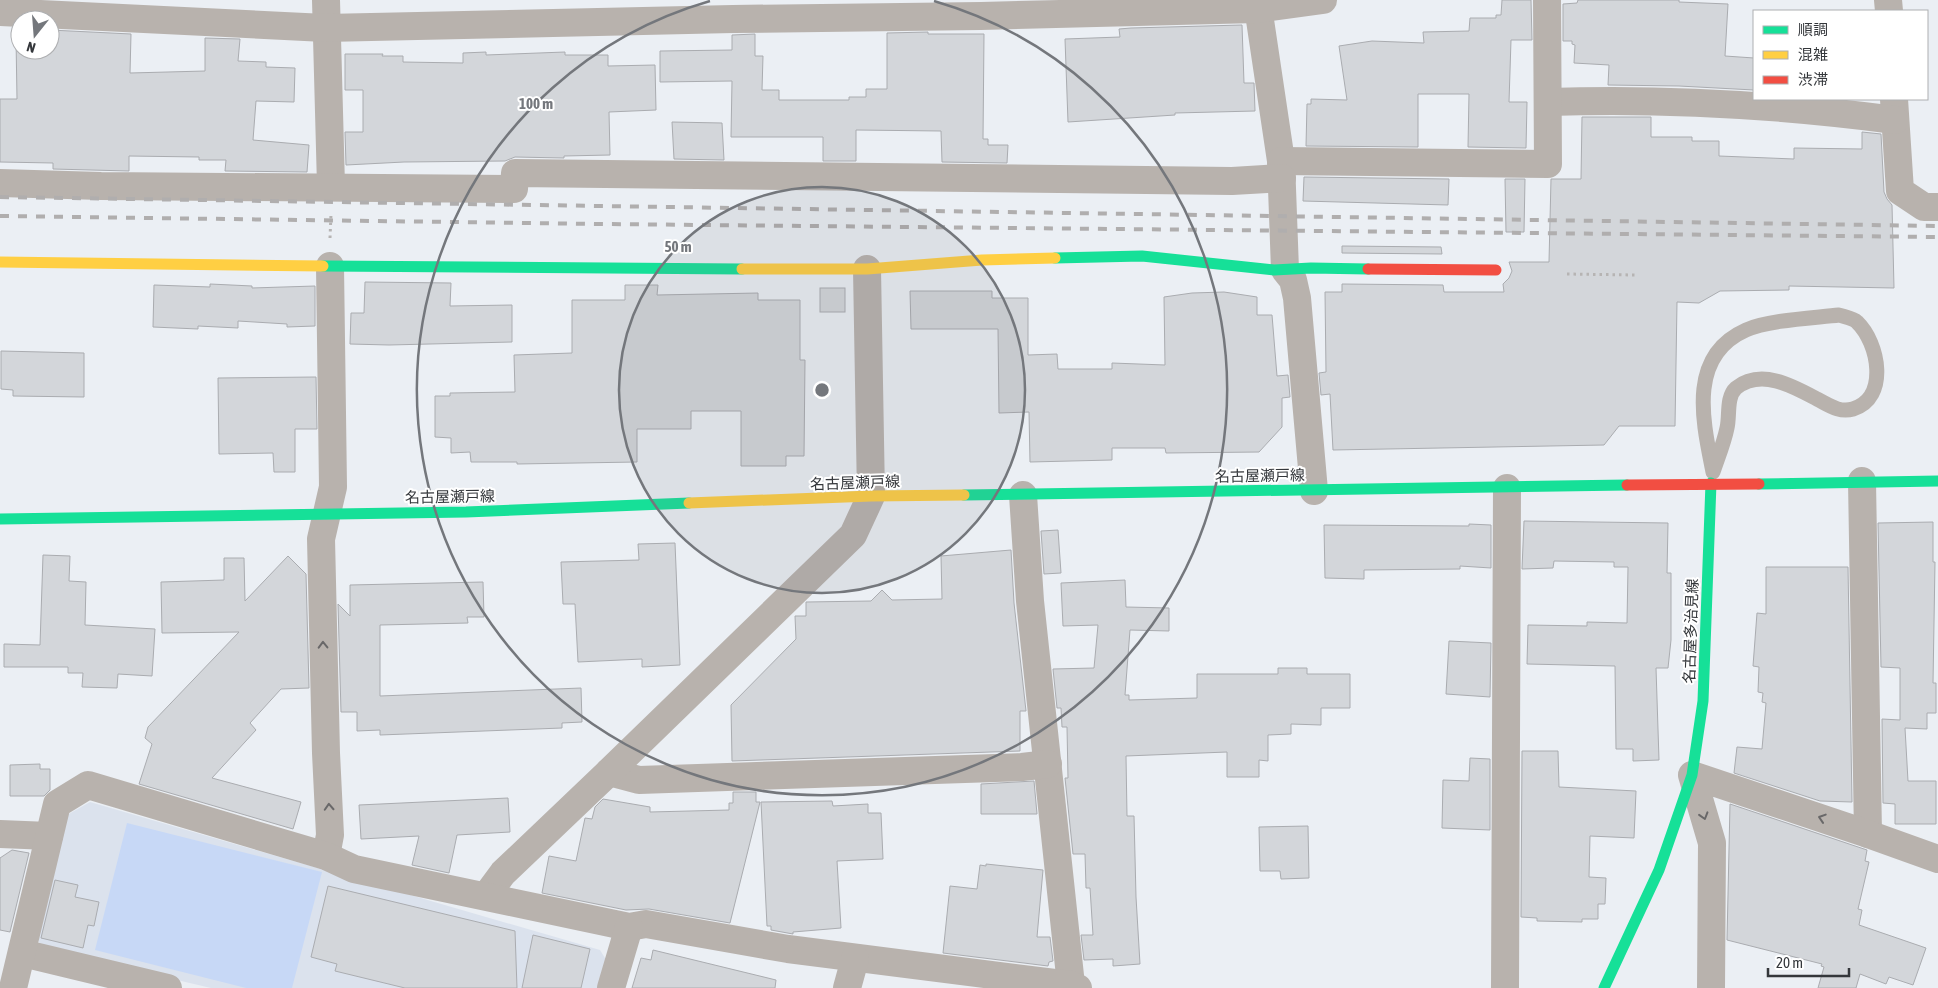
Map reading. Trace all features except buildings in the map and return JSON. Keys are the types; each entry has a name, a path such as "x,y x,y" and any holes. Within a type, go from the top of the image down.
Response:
{"main road":[{"path":"0,262 618,269 867,269 982,260 1142,256 1274,270 1311,268 1496,270"},
{"path":"1712,477 1862,481 1938,480"},
{"name":"名古屋瀬戸線","path":"0,518 466,512 871,496 1507,488 1712,477"},
{"name":"名古屋多治見線","path":"1604,988 1659,870 1692,775 1703,701 1712,477"}],"street":[{"path":"326,0 331,186"},
{"path":"0,12 326,28 734,19 981,16 1323,0"},
{"path":"0,183 101,186 331,186 514,189 515,173 1232,181 1282,170 1548,164 1547,0"},
{"path":"1257,4 1282,170 1285,270 1293,280 1297,298 1314,491"},
{"path":"1548,102 1604,100 1895,109 1900,191 1924,206 1938,207"},
{"path":"326,856 330,834 326,753 321,539 333,487 330,266"},
{"path":"486,896 502,873 853,536 871,496 867,269"},
{"path":"1862,481 1868,834"},
{"path":"1505,988 1507,488"},
{"path":"12,988 57,804 88,785 326,856 354,869 629,927 646,924 854,959 1074,987 1030,601 1023,495"},
{"path":"609,772 639,780 1022,767 1048,764"},
{"path":"1692,775 1938,859"},
{"path":"1692,775 1712,843 1711,988"},
{"path":"4,839 49,836"},
{"path":"611,988 629,927"},
{"path":"22,953 168,988"},
{"path":"847,988 854,959"}],"lane":[{"path":"1840,315 1855,320 1867,333 1877,368 1875,384 1870,398 1863,405 1851,410 1837,410 1808,394 1776,380 1762,378 1750,380 1734,389 1728,408 1728,428 1712,477 1704,427 1703,390 1713,356 1721,347 1746,330 1764,324 1840,315"}],"path":[{"path":"330,266 331,186"},
{"path":"1567,274 1636,275"}],"shaded area":[{"path":"90,802 600,950 608,963 601,988 211,988 41,948 37,935 67,815"},
{"path":"127,823 322,872 292,988 246,988 95,950"}],"railway":[{"path":"0,197 1938,226"},
{"path":"0,216 1938,237"}],"traffic: fast":[{"path":"1055,258 1142,256 1274,270 1311,268 1368,269"},
{"path":"323,266 742,269"},
{"path":"1759,484 1938,481"},
{"path":"1604,988 1659,870 1692,775 1703,701 1711,483"},
{"path":"964,495 1627,485"},
{"path":"0,519 466,512 689,503"}],"traffic: slow":[{"path":"742,269 867,269 982,260 1055,258"},
{"path":"0,262 323,266"},
{"path":"689,503 871,496 964,495"}],"traffic: jam":[{"path":"1368,269 1496,270"},
{"path":"1627,485 1759,484"}]}
